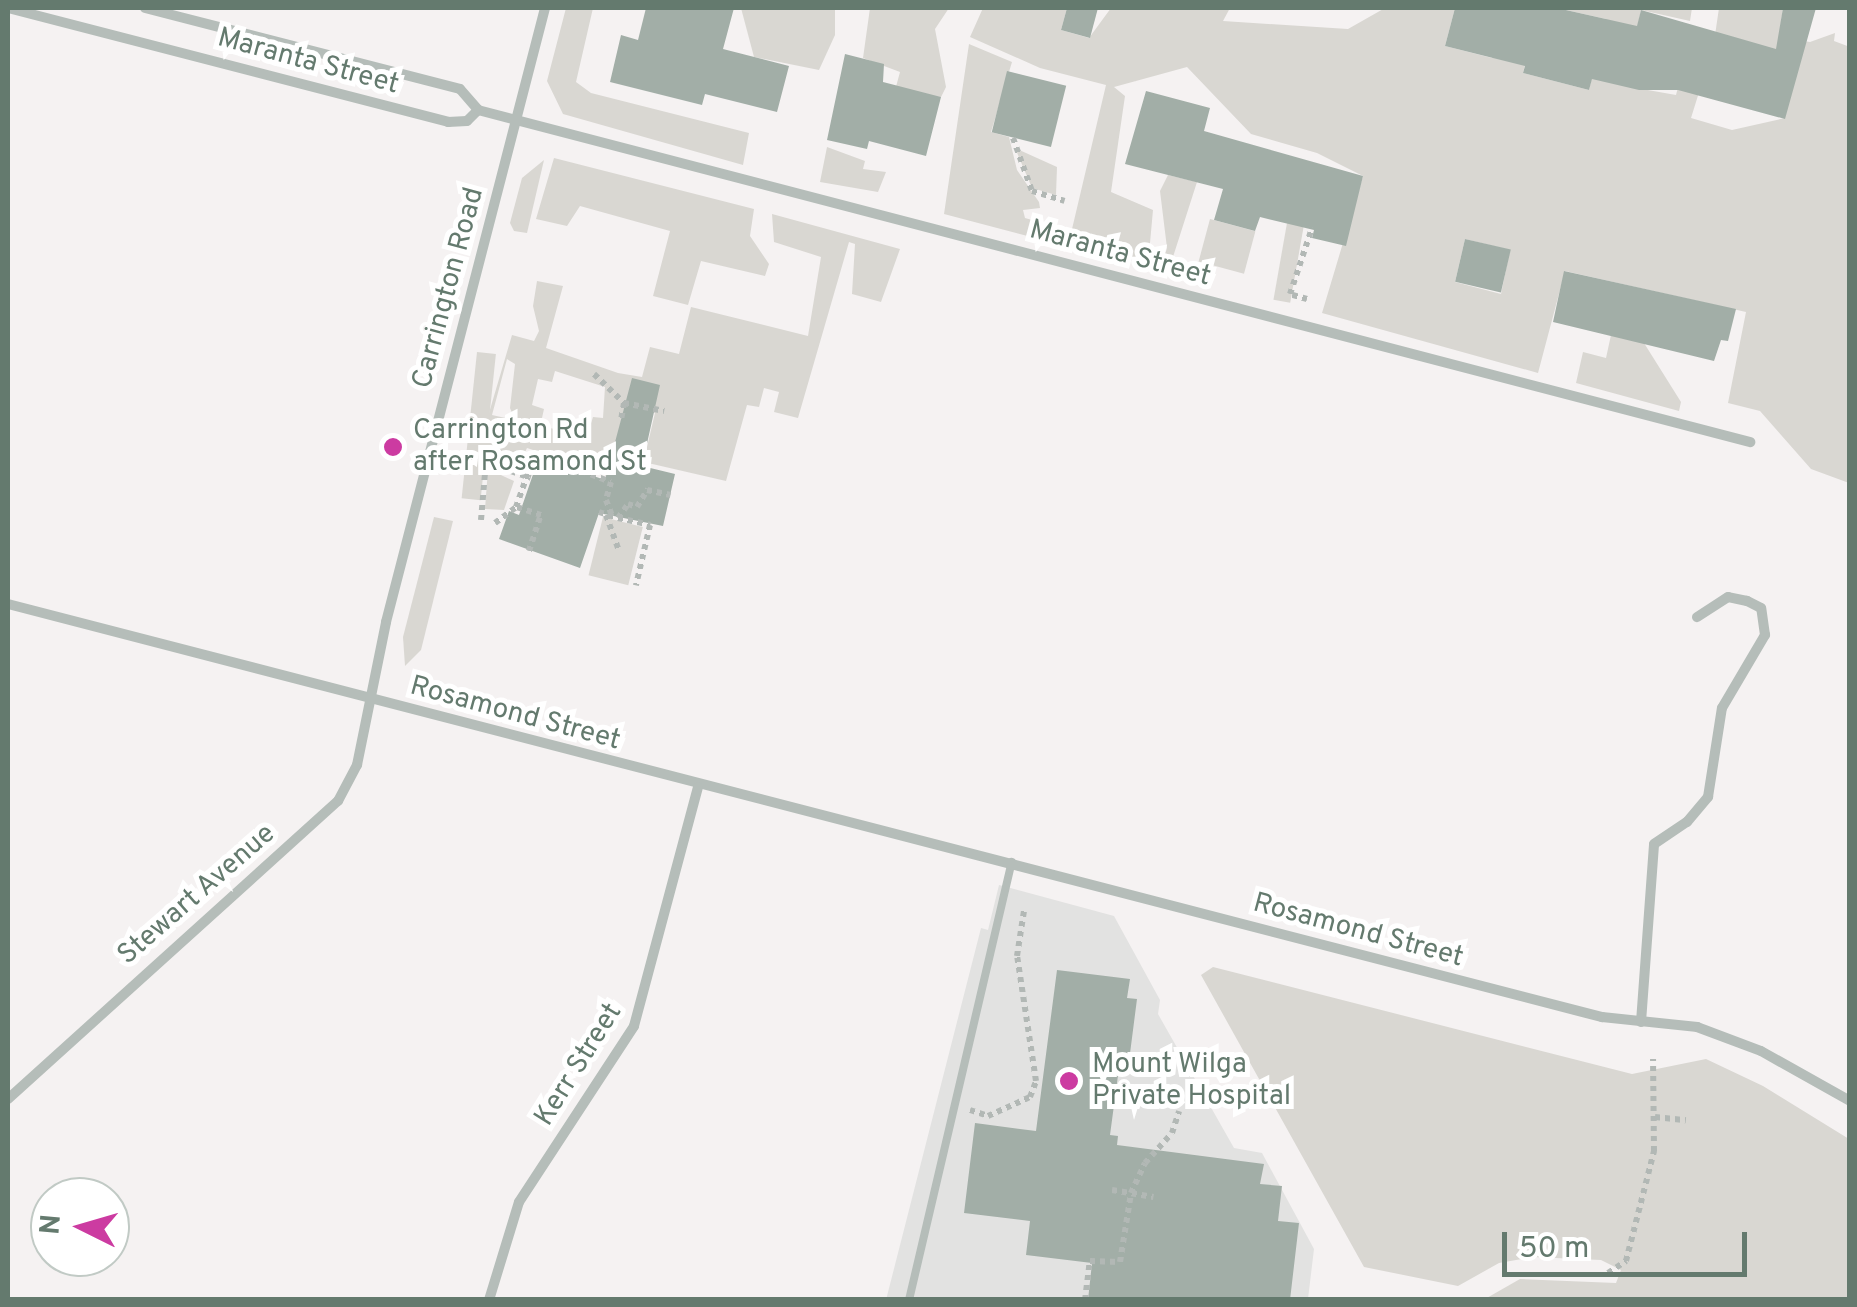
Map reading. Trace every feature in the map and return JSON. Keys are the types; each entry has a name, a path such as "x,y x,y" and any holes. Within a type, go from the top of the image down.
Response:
{"street":[{"name":"Maranta Street","path":"8,8 448,122 467,121 478,110"},
{"name":"Maranta Street","path":"145,8 460,89 478,110 1750,442"},
{"name":"Carrington Road","path":"370,698 545,8"},
{"path":"1641,1022 1654,844 1687,822 1708,797 1722,708 1765,635 1761,608 1747,601 1728,597 1698,617"},
{"name":"Rosamond Street","path":"8,604 698,787 1012,862 1641,1022 1696,1027 1762,1051 1850,1101"},
{"name":"Stewart Avenue","path":"8,1099 338,801 357,764 370,698"},
{"name":"Kerr Street","path":"489,1300 518,1202 634,1026 698,787"}],"lane":[{"path":"909,1300 1012,862"}],"path":[{"path":"1014,138 1032,191 1064,201"},
{"path":"1307,299 1290,294 1312,228"},
{"path":"594,374 624,402 664,412"},
{"path":"621,420 624,402"},
{"path":"495,523 516,506 535,452 611,482 606,500 619,551"},
{"path":"473,458 529,477"},
{"path":"481,520 486,462"},
{"path":"609,515 628,504 637,507 648,490 670,495"},
{"path":"516,506 541,515 529,550"},
{"path":"609,515 650,525 636,585"},
{"path":"952,1105 988,1116 1030,1097 1036,1082 1017,956 1024,912"},
{"path":"1608,1273 1626,1261 1654,1151 1653,1059"},
{"path":"1085,1300 1090,1261 1120,1262 1131,1193 1145,1162 1172,1134 1179,1111"},
{"path":"1655,1118 1686,1120"},
{"path":"1112,1190 1153,1198"}],"shaded area":[{"path":"566,8 593,8 576,82 591,93 749,133 743,165 563,114 547,81"},
{"path":"741,8 835,8 835,35 819,70 754,57"},
{"path":"870,8 949,8 935,29 946,87 941,97 894,94 900,72 863,58"},
{"path":"983,8 1067,8 1061,30 1089,38 1111,8 1230,8 1223,21 1348,29 1385,8 1455,8 1445,46 1492,58 1505,8 1551,8 1544,35 1533,33 1523,73 1589,90 1606,19 1557,8 1692,8 1690,21 1641,10 1625,86 1676,95 1687,52 1710,57 1691,118 1732,130 1785,118 1714,42 1719,8 1783,8 1779,37 1810,42 1835,33 1834,41 1850,47 1849,483 1811,469 1760,411 1728,403 1746,312 1565,271 1538,373 1322,313 1363,176 1317,153 1251,134 1187,67 1114,87 1125,96 1111,192 1153,210 1148,265 1068,246 1106,85 1040,68 970,37","holes":["1465,239 1510,250 1501,294 1455,282"]},
{"path":"969,44 1012,62 991,132 1009,137 1017,170 1039,202 1040,208 1023,210 1025,218 1050,225 1039,239 944,214"},
{"path":"827,147 865,161 863,169 886,172 878,192 820,182"},
{"path":"1015,148 1057,167 1056,195 1032,188"},
{"path":"554,158 754,209 750,236 769,264 765,276 701,261 688,305 653,296 670,231 580,206 567,226 536,219"},
{"path":"544,160 527,233 514,231 510,223 522,178"},
{"path":"1168,175 1197,182 1172,260 1160,270 1167,248 1160,191"},
{"path":"772,214 900,249 881,302 852,294 855,244 849,242 798,418 774,412 779,392 764,388 759,407 747,405 726,481 609,454 603,469 620,486 602,473 527,448 518,467 488,453 476,457 512,335 534,341 539,331 533,306 537,281 563,286 546,348 618,373 642,377 650,347 679,354 691,307 808,336 821,257 774,242","holes":["507,359 515,364 510,408 515,420 492,415","555,371 605,387 603,418 593,417 588,433 540,427 544,409 532,405 538,379 552,382","625,405 655,413 647,447 617,438"]},
{"path":"1210,219 1255,231 1244,274 1199,262"},
{"path":"1287,223 1304,226 1290,303 1273,300"},
{"path":"1611,335 1644,343 1681,402 1679,411 1576,383 1583,352 1606,358"},
{"path":"477,352 496,354 481,500 462,498"},
{"path":"488,469 514,481 504,510 485,509"},
{"path":"434,517 453,521 421,650 405,666 403,637"},
{"path":"603,517 643,527 628,585 588,575"},
{"name":"Mount Wilga Private Hospital","path":"999,885 1114,916 1160,1000 1158,1014 1234,1148 1262,1153 1314,1249 1308,1299 886,1300 981,928 988,930"},
{"path":"1213,967 1632,1074 1706,1059 1763,1086 1849,1139 1849,1299 1485,1299 1520,1279 1616,1283 1621,1270 1601,1260 1533,1257 1499,1263 1458,1286 1364,1267 1201,975"}],"building":[{"path":"646,8 734,8 723,49 789,66 777,112 705,94 702,105 610,82 621,35 638,40"},
{"path":"1067,8 1098,8 1090,38 1061,30"},
{"path":"1455,8 1557,8 1637,26 1641,10 1776,49 1783,8 1816,8 1785,119 1678,90 1639,90 1592,79 1589,90 1523,73 1525,66 1445,46"},
{"path":"845,54 884,64 883,82 941,97 926,156 869,141 867,149 827,140"},
{"path":"1007,71 1066,86 1051,147 992,132"},
{"path":"1146,91 1210,108 1204,131 1363,176 1346,246 1312,238 1314,230 1260,217 1255,231 1214,220 1223,189 1125,164"},
{"path":"1465,239 1511,250 1501,292 1455,282"},
{"path":"1564,271 1736,309 1728,341 1721,340 1714,361 1553,322"},
{"path":"632,378 660,385 642,466 675,474 663,526 599,513 580,568 499,539 509,511 519,515 539,457 605,480"},
{"path":"1057,970 1130,979 1127,998 1137,999 1128,1069 1119,1068 1110,1135 1118,1136 1117,1145 1264,1164 1260,1184 1282,1186 1278,1221 1299,1223 1290,1300 1088,1300 1092,1263 1026,1255 1030,1221 964,1213 975,1123 1036,1131"}],"place":[{"name":"Carrington Rd after Rosamond St","path":"393,447"},
{"name":"Mount Wilga Private Hospital","path":"1069,1081"}]}
